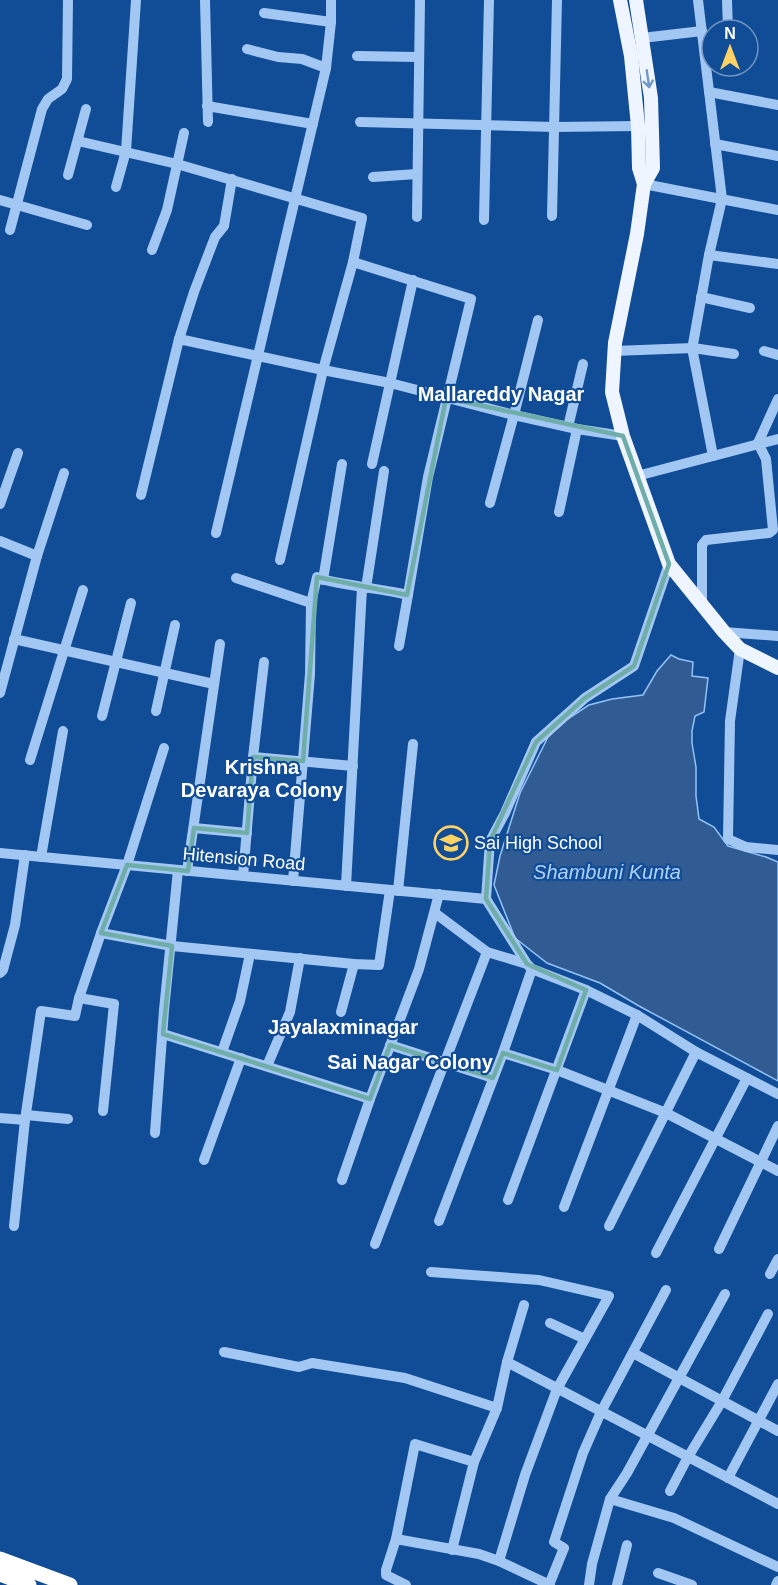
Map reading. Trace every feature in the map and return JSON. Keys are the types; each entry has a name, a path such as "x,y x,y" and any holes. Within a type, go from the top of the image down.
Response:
{"highway":[{"path":"0,1559 70,1585"},
{"path":"0,1574 29,1585"}],"main road":[{"path":"620,0 631,56 638,126 639,168 644,184"},
{"path":"636,0 651,98 653,168 644,184 637,234 615,343 612,392 637,476 669,564 740,649 778,668"}],"street":[{"path":"10,230 42,109 48,99 62,89 67,79 68,0"},
{"path":"116,187 126,151 136,0"},
{"path":"205,0 208,122"},
{"path":"216,533 326,68 332,0"},
{"path":"417,217 420,0"},
{"path":"484,220 489,0"},
{"path":"552,216 557,0"},
{"path":"698,0 702,18"},
{"path":"728,0 728,18"},
{"path":"264,13 331,22"},
{"path":"642,38 700,33"},
{"path":"247,49 278,57 302,59 326,68"},
{"path":"357,56 419,57"},
{"path":"708,78 722,199 709,255 693,348 713,456"},
{"path":"709,92 778,105"},
{"path":"207,106 313,124"},
{"path":"68,176 86,109"},
{"path":"360,122 554,127 638,126"},
{"path":"152,250 167,210 184,133"},
{"path":"78,141 177,164 362,218 353,262 322,370 280,560"},
{"path":"715,144 778,156"},
{"path":"373,177 417,174"},
{"path":"141,495 179,339 215,237 224,226 232,179"},
{"path":"644,184 778,210"},
{"path":"0,200 87,225"},
{"path":"709,255 778,264"},
{"path":"353,262 471,299 428,477 399,646"},
{"path":"372,464 413,280"},
{"path":"701,297 750,308"},
{"path":"490,503 538,320"},
{"path":"179,339 390,383 573,428 624,436"},
{"path":"615,351 693,348 734,354"},
{"path":"764,351 778,356"},
{"path":"559,512 583,364"},
{"path":"758,443 778,399"},
{"path":"637,476 778,439"},
{"path":"702,605 702,545 706,540 769,534 773,530 766,459 758,443"},
{"path":"0,504 18,453"},
{"path":"323,580 342,464"},
{"path":"346,886 364,588 384,471"},
{"path":"0,693 37,556 64,473"},
{"path":"0,540 37,556"},
{"path":"530,967 486,899 490,841 505,813 536,742 585,698 634,666 669,564"},
{"path":"293,881 310,674 311,603 316,577 408,595"},
{"path":"236,578 311,603"},
{"path":"30,760 82,590"},
{"path":"102,716 131,603"},
{"path":"156,711 175,625"},
{"path":"724,632 778,636"},
{"path":"14,639 214,684"},
{"path":"154,1133 172,946 183,870 194,828 220,645"},
{"path":"740,649 730,721 728,839 746,847 778,850"},
{"path":"243,876 264,662"},
{"path":"41,857 63,731"},
{"path":"101,933 172,946 379,965 394,890 413,744"},
{"path":"15,1226 25,1118 41,1011 75,1016 79,998 127,865 164,748"},
{"path":"253,757 353,766"},
{"path":"194,828 247,832"},
{"name":"Hitension Road","path":"0,853 486,899"},
{"path":"0,974 15,926 25,855"},
{"path":"342,1180 419,969 439,894"},
{"path":"435,913 487,952 586,990 637,1016 696,1052 778,1094"},
{"path":"375,1244 487,952"},
{"path":"222,1052 240,1001 250,954"},
{"path":"267,1066 290,1012 300,958"},
{"path":"341,1012 354,964"},
{"path":"440,1221 503,1053 530,967"},
{"path":"508,1200 586,990"},
{"path":"79,998 114,1004 103,1111"},
{"path":"564,1207 637,1016"},
{"path":"163,1034 370,1099"},
{"path":"390,1045 493,1078"},
{"path":"609,1226 696,1052"},
{"path":"503,1053 609,1090 666,1113 778,1171"},
{"path":"204,1160 241,1058"},
{"path":"656,1253 747,1078"},
{"path":"0,1118 68,1119"},
{"path":"719,1249 778,1126"},
{"path":"770,1274 778,1259"},
{"path":"431,1272 539,1280 609,1296 557,1389 525,1475 499,1560"},
{"path":"396,1539 479,1554 499,1560 550,1585 564,1548 554,1542 584,1453 601,1412 666,1290"},
{"path":"589,1585 592,1564 610,1499 627,1473 725,1294"},
{"path":"452,1550 474,1462 497,1408 507,1362 524,1305"},
{"path":"670,1491 722,1401 768,1314"},
{"path":"550,1323 585,1339"},
{"path":"224,1352 299,1367 312,1363 405,1378 497,1408"},
{"path":"633,1353 778,1431"},
{"path":"507,1362 778,1504"},
{"path":"728,1478 778,1384"},
{"path":"406,1585 386,1575 416,1444 474,1462"},
{"path":"610,1499 674,1518 778,1567"},
{"path":"617,1585 627,1545"},
{"path":"658,1573 692,1585"},
{"path":"776,1585 778,1581"}],"highlighted area":[{"path":"446,398 623,436 669,564 634,666 585,698 536,742 490,841 486,899 527,964 586,990 557,1070 503,1053 493,1078 390,1045 370,1099 163,1034 172,946 101,933 127,865 188,871 194,828 247,833 253,757 303,761 317,577 407,595"}],"water":[{"name":"Shambuni Kunta","path":"671,655 693,662 692,676 708,678 704,712 695,716 692,731 699,819 714,827 728,846 778,862 778,1081 600,983 547,963 515,938 494,885 500,856 520,793 548,737 566,720 589,705 643,695 657,671"}],"place":[{"name":"Sai High School","path":"451,843"}],"district":[{"name":"Mallareddy Nagar","path":"501,394"},
{"name":"Krishna Devaraya Colony","path":"262,778"},
{"name":"Jayalaxminagar","path":"343,1027"},
{"name":"Sai Nagar Colony","path":"410,1062"}]}
